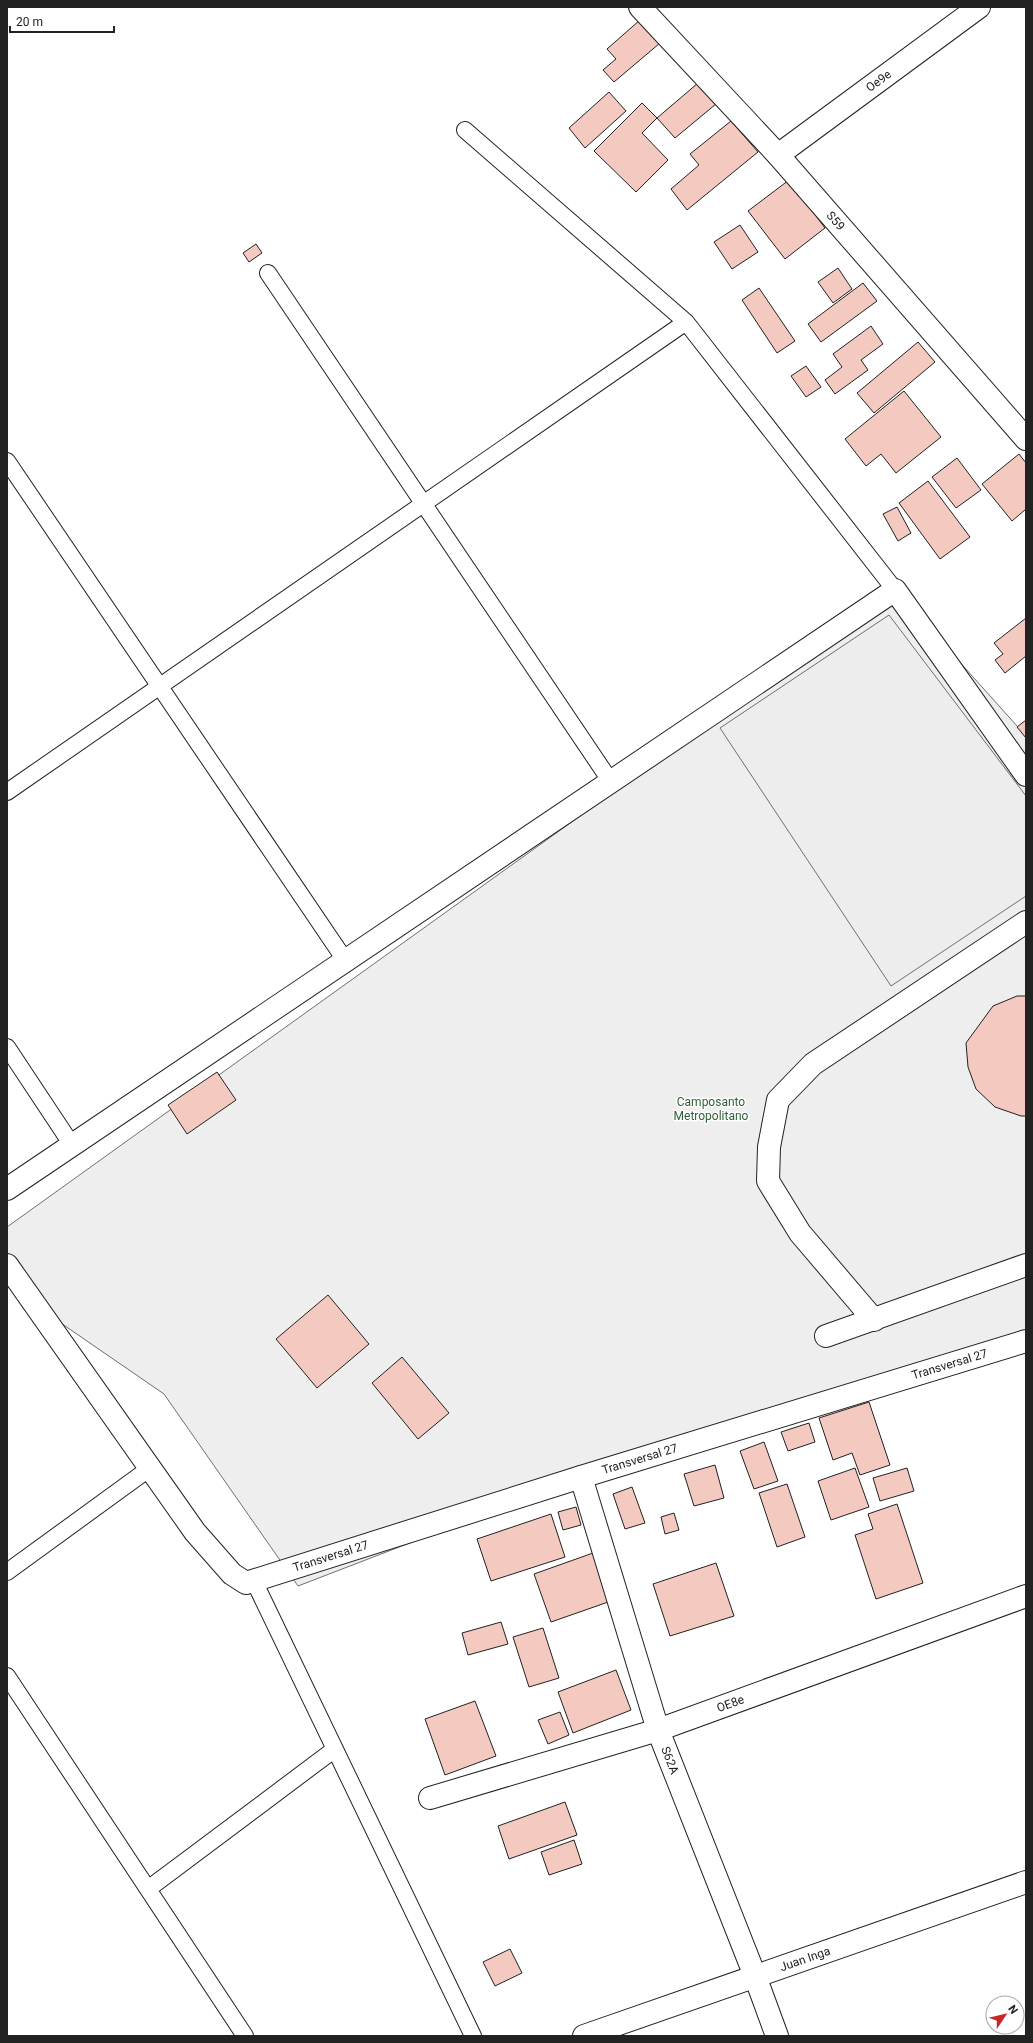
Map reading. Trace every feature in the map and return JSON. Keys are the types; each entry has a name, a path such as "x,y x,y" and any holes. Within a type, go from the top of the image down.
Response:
{"street":[{"name":"S59","path":"640,7 778,155 1026,439"},
{"name":"Oe9e","path":"778,155 979,7"},
{"path":"7,1189 894,590 1026,775"},
{"path":"874,1320 800,1233 768,1181 769,1147 778,1100 813,1064 1026,922"},
{"path":"7,1265 195,1532 232,1574 246,1583 254,1581"},
{"path":"826,1336 1026,1265"},
{"name":"Transversal 27","path":"254,1581 581,1477 1026,1341"},
{"name":"S62A","path":"581,1477 658,1730 755,1976 777,2036"},
{"name":"OE8e","path":"430,1798 658,1730 1026,1596"},
{"name":"Juan Inga","path":"584,2036 1026,1882"}],"lane":[{"path":"465,130 686,322 894,590"},
{"path":"268,273 611,782"},
{"path":"7,792 686,322"},
{"path":"7,461 345,960"},
{"path":"7,1047 72,1145"},
{"path":"7,1572 150,1468"},
{"path":"254,1581 473,2036"},
{"path":"7,1676 245,2036"},
{"path":"148,1889 335,1749"}],"green space":[{"name":"Camposanto Metropolitano","path":"895,590 1026,736 1026,1341 581,1477 298,1586 164,1394 7,1286 7,1227"}],"shaded area":[{"path":"889,615 1026,796 1026,896 891,986 720,728"}],"building":[{"path":"640,20 660,43 614,82 603,70 616,59 607,49"},
{"path":"698,83 716,104 675,138 657,118"},
{"path":"609,92 626,111 585,148 569,128"},
{"path":"642,103 657,118 642,133 668,160 636,192 594,151"},
{"path":"731,121 758,152 687,210 671,189 699,165 690,154"},
{"path":"789,180 825,228 785,259 748,211"},
{"path":"740,225 758,252 732,269 714,242"},
{"path":"256,244 262,253 249,262 243,253"},
{"path":"838,268 852,289 833,303 818,282"},
{"path":"863,283 877,301 821,342 808,324"},
{"path":"759,288 795,341 777,353 742,300"},
{"path":"871,326 883,344 861,360 868,370 835,394 825,380 842,367 833,354"},
{"path":"918,342 935,362 874,413 857,393"},
{"path":"806,366 821,387 806,397 791,376"},
{"path":"904,391 941,437 896,473 881,454 866,466 845,439"},
{"path":"1019,454 1026,463 1026,509 1012,521 982,484"},
{"path":"957,458 981,490 956,508 932,477"},
{"path":"928,481 970,537 940,559 899,503"},
{"path":"897,507 911,533 898,541 883,514"},
{"path":"1026,618 1026,656 1005,673 995,660 1003,654 994,643"},
{"path":"1026,720 1026,738 1017,727"},
{"path":"1017,996 1026,996 1026,1116 1021,1116 995,1107 976,1089 968,1067 966,1043 993,1006"},
{"path":"217,1072 236,1100 187,1134 168,1105"},
{"path":"328,1295 369,1344 317,1388 276,1339"},
{"path":"402,1357 449,1413 418,1439 372,1383"},
{"path":"869,1402 890,1465 860,1475 852,1453 833,1460 819,1418"},
{"path":"809,1423 815,1442 788,1451 781,1432"},
{"path":"764,1442 778,1481 754,1489 740,1451"},
{"path":"715,1465 724,1498 694,1506 684,1474"},
{"path":"855,1468 869,1507 831,1520 818,1481"},
{"path":"907,1468 914,1491 880,1501 873,1478"},
{"path":"787,1484 805,1537 777,1547 759,1493"},
{"path":"632,1487 645,1523 625,1529 613,1494"},
{"path":"897,1504 923,1583 876,1599 855,1535 873,1529 868,1514"},
{"path":"576,1507 581,1525 563,1530 558,1512"},
{"path":"674,1513 679,1530 665,1534 661,1517"},
{"path":"551,1514 565,1557 491,1581 477,1539"},
{"path":"593,1553 611,1601 551,1622 534,1574"},
{"path":"716,1563 734,1616 670,1636 653,1584"},
{"path":"501,1622 508,1644 468,1655 462,1633"},
{"path":"543,1628 559,1678 529,1687 513,1637"},
{"path":"616,1670 631,1710 573,1733 558,1692"},
{"path":"475,1701 496,1756 445,1775 425,1719"},
{"path":"560,1712 569,1735 548,1744 538,1720"},
{"path":"565,1802 577,1835 509,1859 498,1826"},
{"path":"574,1840 582,1864 549,1875 541,1852"},
{"path":"510,1949 522,1973 495,1986 483,1962"}]}
